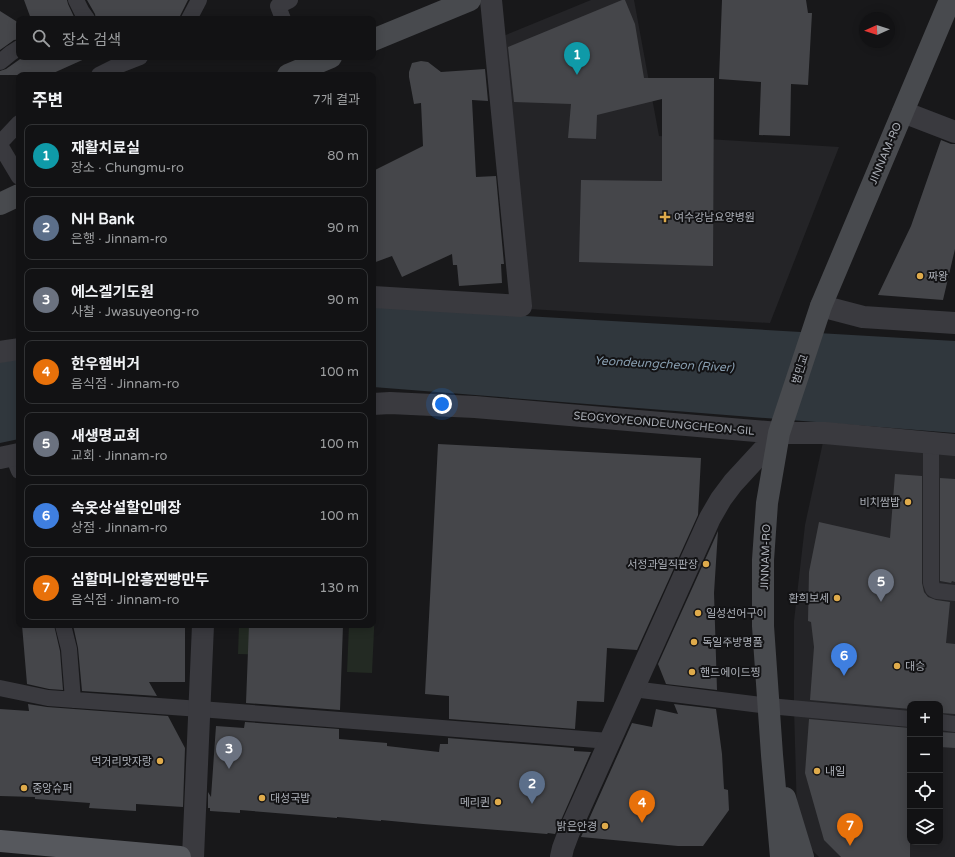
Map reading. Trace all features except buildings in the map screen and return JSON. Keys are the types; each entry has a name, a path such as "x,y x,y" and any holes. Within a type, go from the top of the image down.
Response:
{"main road":[{"path":"0,841 180,857"}],"street":[{"path":"376,39 470,0"},
{"path":"376,297 521,306 491,0"},
{"name":"JINNAM-RO","path":"821,306 950,0"},
{"path":"294,67 319,60"},
{"path":"903,112 955,132"},
{"path":"0,204 16,196"},
{"path":"821,306 863,317 955,323"},
{"name":"범민교","path":"779,432 821,306"},
{"path":"0,352 16,349"},
{"name":"SEOGYOYEONDEUNGCHEON-GIL","path":"376,404 390,403 475,407 955,445"},
{"path":"561,857 568,832 710,518 721,498 733,483 779,432"},
{"name":"JINNAM-RO","path":"779,432 767,503 763,626 781,857"},
{"path":"193,857 203,628"},
{"name":"JINNAM-RO","path":"772,755 803,857"}],"lane":[{"path":"76,0 85,16"},
{"path":"191,16 199,0"},
{"path":"282,16 278,6 290,0"},
{"path":"0,62 16,50"},
{"path":"102,72 114,62 124,60"},
{"path":"16,126 0,144 16,172"},
{"path":"930,442 931,583 932,589 955,593"},
{"path":"64,628 69,649 73,700"},
{"path":"0,688 48,698 609,741"},
{"path":"633,690 769,706 907,719"},
{"path":"943,722 955,724"}],"shaded area":[{"name":"여수강남요양병원","path":"591,0 634,0 659,136 839,147 770,323 529,309 501,37"},
{"path":"825,433 955,434 955,857 819,857 811,849 797,814 794,708 794,621 805,525"},
{"path":"239,628 277,628 276,655 238,654"},
{"path":"349,628 374,628 372,673 347,672"}],"water":[{"name":"Yeondeungcheon (River)","path":"376,307 955,341 955,433 376,387"},
{"path":"16,357 16,440 0,443 0,360"}],"place":[{"name":"재활치료실","path":"577,75"},
{"name":"여수강남요양병원","path":"665,217"},
{"name":"짜왕","path":"920,276"},
{"name":"비치쌈밥","path":"908,502"},
{"name":"서정과일직판장","path":"706,564"},
{"name":"환희보세","path":"837,598"},
{"name":"새생명교회","path":"881,602"},
{"name":"일성선어구이","path":"698,613"},
{"name":"독일주방명품","path":"694,642"},
{"name":"대승","path":"897,666"},
{"name":"핸드에이드찡","path":"692,672"},
{"name":"속옷상설할인매장","path":"844,676"},
{"name":"먹거리맛자랑","path":"160,761"},
{"name":"에스겔기도원","path":"229,769"},
{"name":"내일","path":"817,771"},
{"name":"중앙슈퍼","path":"24,788"},
{"name":"대성국밥","path":"262,798"},
{"name":"메리퀸","path":"498,802"},
{"name":"NH Bank","path":"532,804"},
{"name":"한우햄버거","path":"642,823"},
{"name":"밝은안경","path":"605,826"},
{"name":"심할머니안흥찐빵만두","path":"850,846"}]}
